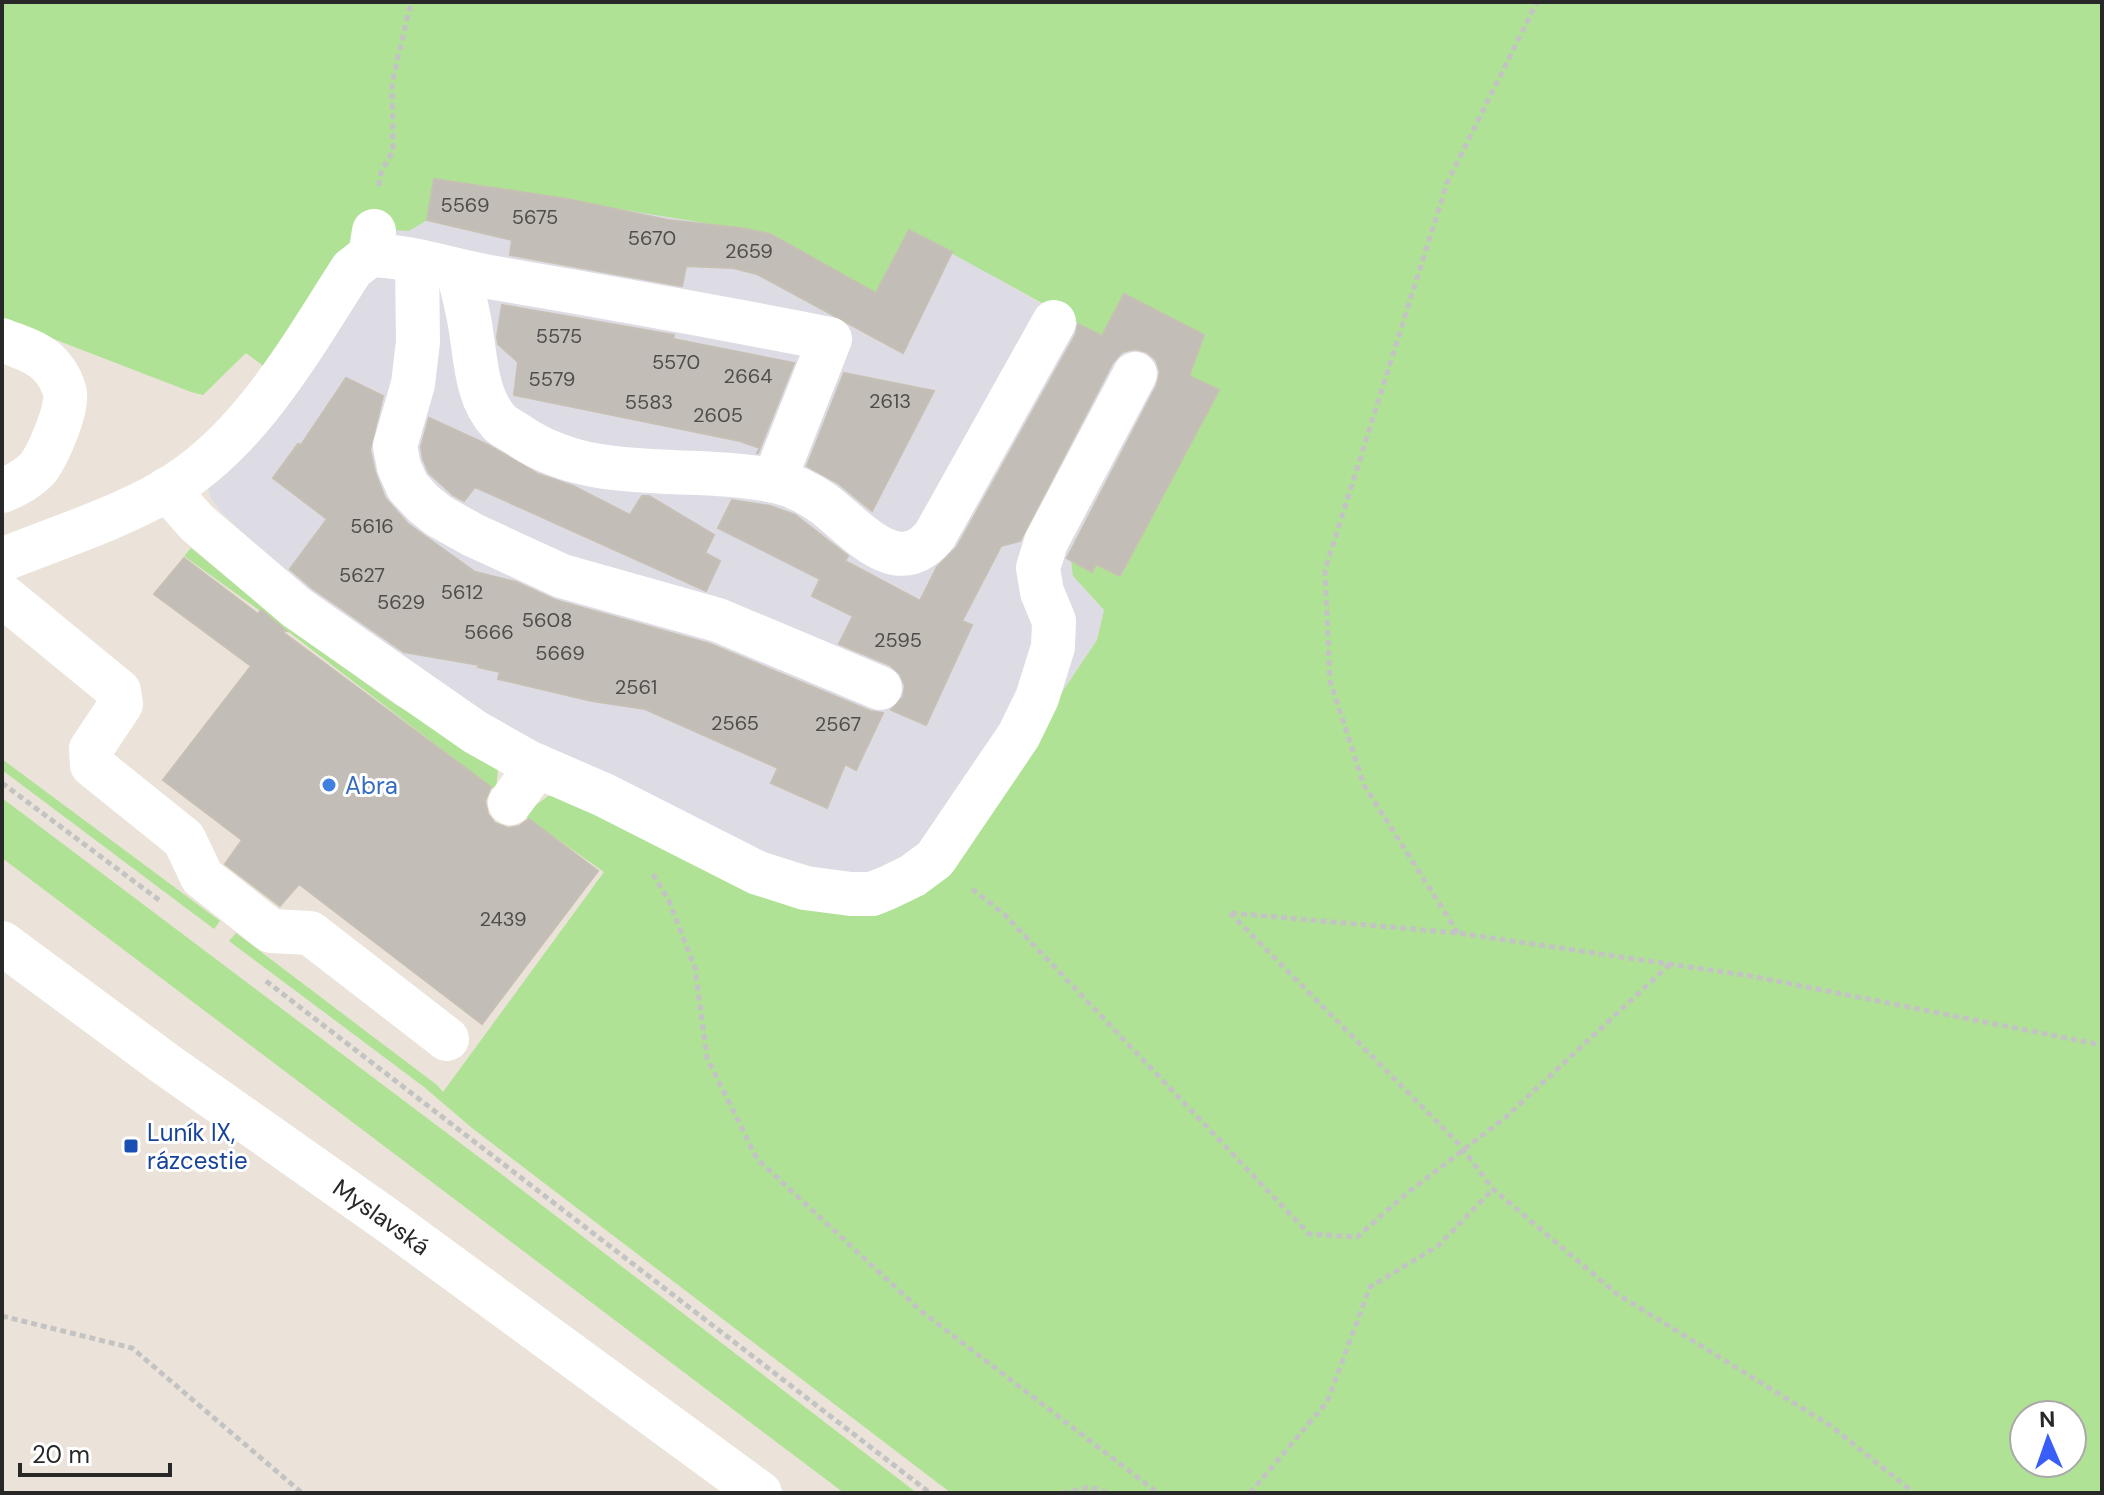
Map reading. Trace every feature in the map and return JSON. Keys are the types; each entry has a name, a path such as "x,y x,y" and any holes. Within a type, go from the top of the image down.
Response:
{"street":[{"path":"2,560 117,514 167,489 226,444 266,400 372,243 437,266 830,339 774,481"},
{"path":"437,266 483,396 500,422 534,445 548,453 586,465 774,481 811,495 883,550 898,555 908,555 922,549 935,535 1054,322"},
{"path":"437,266 418,342 413,384 395,446 399,467 408,487 424,504 473,535 562,576 718,620 880,688"},
{"path":"2,340 47,362 64,388 65,404 45,457 25,480 2,491"},
{"path":"2,365 64,388"},
{"path":"167,489 197,523 297,608 475,732 537,766 604,795 758,873 831,893 872,894 912,876 935,859 1019,735 1037,698 1053,647 1054,621 1042,592 1038,568 1046,542 1135,374"},
{"path":"2,595 119,691 121,704 91,749 92,765 184,839 202,877 271,931 310,933 447,1039"},
{"path":"510,803 537,766"},
{"name":"Myslavská","path":"2,943 760,1493"}],"path":[{"path":"372,243 381,172 393,151 392,83 411,2"},
{"path":"1458,933 1364,785 1330,681 1325,570 1447,183 1537,2"},
{"path":"2,783 166,905"},
{"path":"935,859 1004,914 1309,1234 1357,1237 1406,1194 1506,1117 1670,964"},
{"path":"645,861 669,901 695,968 707,1058 757,1159 921,1311 1158,1493"},
{"path":"1914,1493 1831,1426 1617,1294 1493,1189 1463,1151 1230,913 1458,933 1751,976 2102,1045"},
{"path":"254,971 930,1493"},
{"path":"1250,1493 1327,1402 1370,1287 1438,1246 1493,1189"},
{"path":"2,1316 132,1348 302,1493"},
{"path":"1063,1493 1090,1487 1108,1493"}],"shaded area":[{"path":"434,179 765,233 909,230 1069,320 1124,294 1205,335 1219,390 1120,576 1096,564 1073,576 1104,610 1097,640 942,871 880,869 861,874 814,867 765,852 482,719 318,604 211,499 206,481 374,231"}],"green space":[{"path":"2,2 2102,2 2102,1493 951,1493 472,1128 424,1087 229,941 236,933 443,1092 604,872 523,815 548,796 567,791 752,889 942,871 1097,640 1104,610 1073,576 1071,560 1096,564 1121,576 1218,390 1189,376 1204,335 1124,295 1102,336 909,230 877,293 765,233 435,179 427,220 409,231 393,230 266,368 246,353 203,395 2,319"},
{"path":"191,548 282,623 396,705 450,735 498,769 496,791 281,626 184,556"},
{"path":"2,759 220,921 214,929 2,770"},
{"path":"2,798 500,1173 917,1493 844,1493 2,858"}],"building":[{"path":"434,179 567,199 668,220 770,234 876,293 909,230 952,252 903,353 757,274 733,268 686,266 682,286 510,255 512,240 427,220"},
{"path":"1124,294 1204,335 1189,376 1219,390 1120,576 1096,564 1092,572 1067,558 1157,385 1160,372 1156,360 1147,352 1135,349 1122,352 1113,362 1020,541 1001,546 962,621 972,625 926,725 891,710 903,697 905,686 900,674 890,665 839,644 853,616 812,596 820,579 718,528 732,500 770,506 795,515 848,556 845,561 920,601 937,567 957,547 1076,334 1078,324 1102,336"},
{"path":"502,305 674,335 673,339 794,363 760,448 740,441 514,395 518,362 498,344 497,337"},
{"path":"844,373 934,391 872,511 838,483 807,466"},
{"path":"346,378 383,396 370,450 385,498 408,524 475,572 516,582 555,600 710,644 870,711 883,713 856,770 845,764 827,808 771,783 778,768 645,709 592,701 498,679 500,672 479,665 404,652 312,588 290,569 327,519 273,478 298,444 301,445"},
{"path":"429,418 488,445 538,474 573,486 630,515 642,496 649,496 714,535 705,553 720,561 706,591 475,487 464,501 453,495 429,473 423,459 421,447"},
{"name":"Abra","path":"184,558 258,614 261,610 286,631 280,630 491,787 485,801 488,814 495,823 508,828 519,826 529,819 598,871 482,1024 299,884 280,906 225,864 242,840 163,780 251,666 154,594"}],"place":[{"name":"Abra","path":"329,785"},
{"name":"Luník IX, rázcestie","path":"131,1146"}]}
